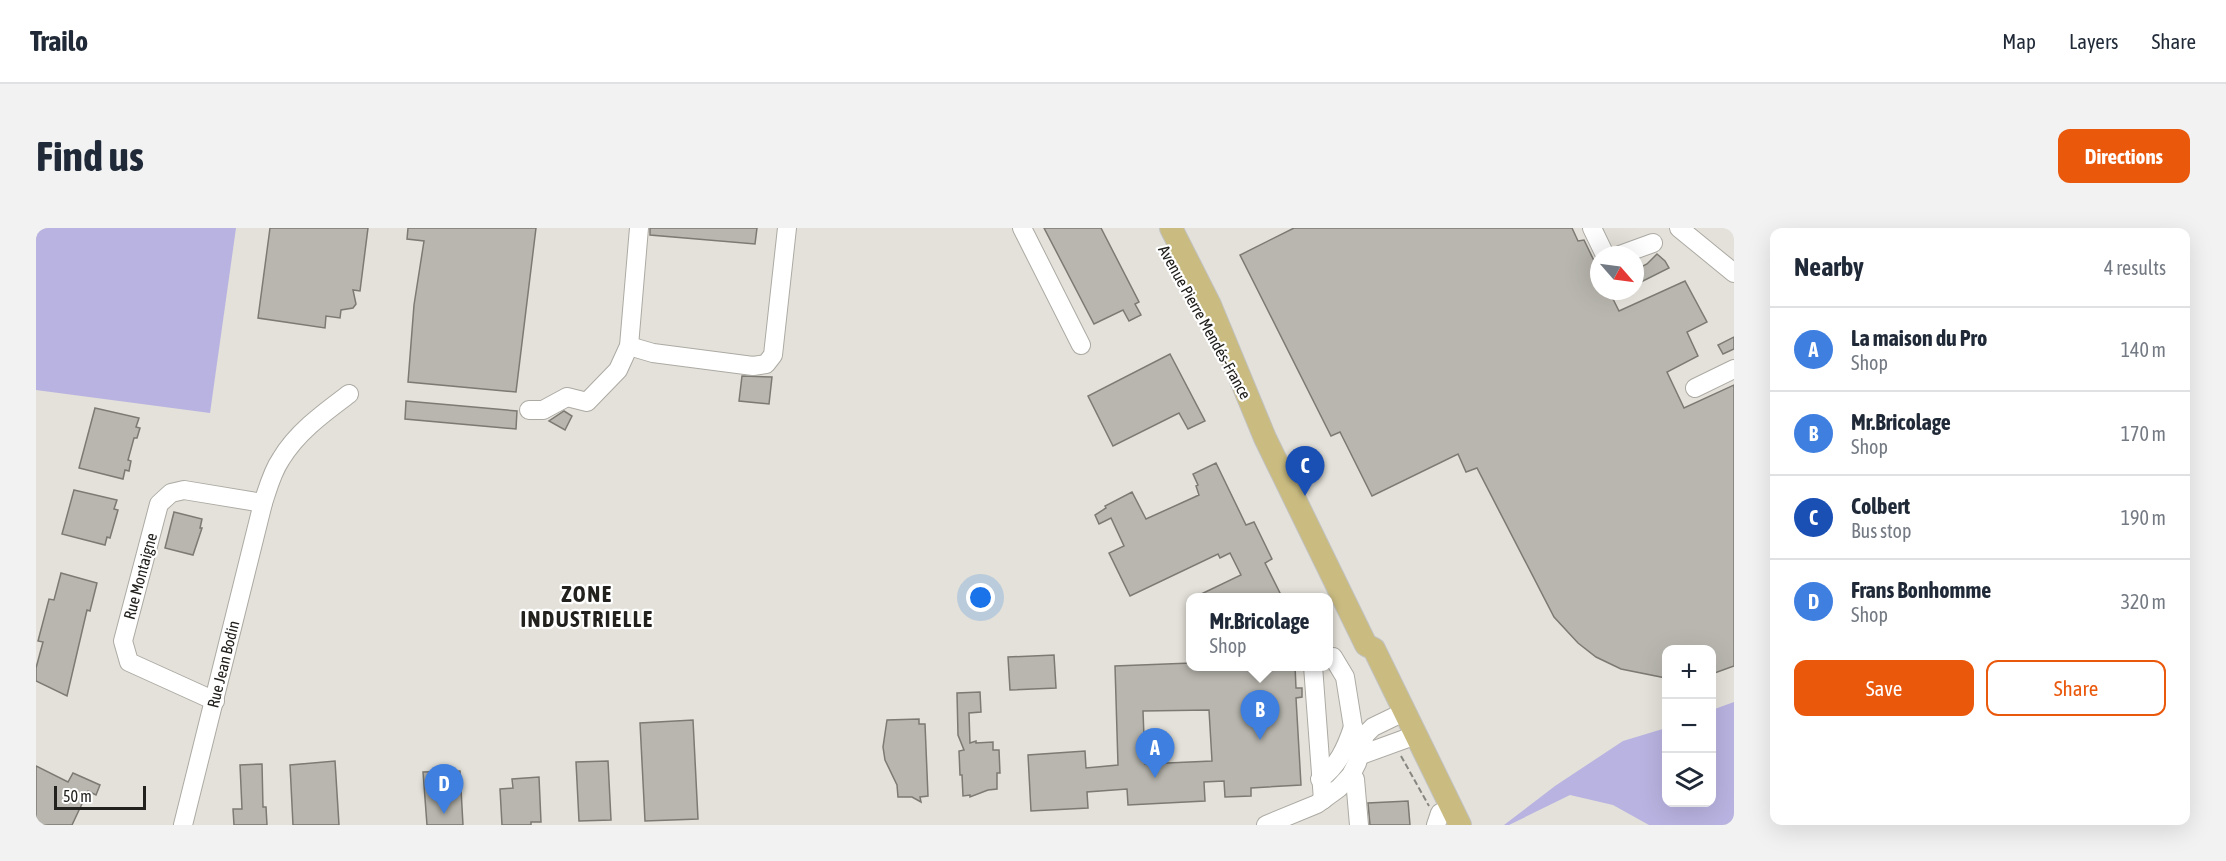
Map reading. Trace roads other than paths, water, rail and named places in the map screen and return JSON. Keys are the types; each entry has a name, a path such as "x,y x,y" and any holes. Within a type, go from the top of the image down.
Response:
{"main road":[{"name":"Avenue Pierre Mendés-France","path":"1154,228 1198,314 1257,416"},
{"name":"Avenue Pierre Mendés-France","path":"1171,228 1209,305 1265,438 1366,645 1374,650 1399,715 1405,742 1438,817"},
{"name":"Avenue Pierre Mendés-France","path":"1405,742 1460,825"}],"street":[{"path":"529,410 543,410 567,397 587,402 618,370 629,345 639,228"},
{"path":"629,345 664,355 753,366 766,364 774,355 787,228"},
{"path":"1592,228 1601,246"},
{"path":"1679,228 1734,273"},
{"path":"1024,229 1081,345"},
{"path":"1644,246 1653,243"},
{"path":"1695,388 1734,369"},
{"name":"Rue Jean Bodin","path":"183,825 263,503 281,458 314,420 349,394"},
{"name":"Rue Montaigne","path":"214,701 129,662 123,641 159,504 165,498 171,493 184,490 263,503"},
{"path":"1266,825 1323,800 1340,788 1352,775 1359,742 1345,677 1333,657"},
{"path":"1313,671 1323,800"},
{"path":"1320,779 1330,772 1345,750 1359,742 1373,728 1399,715"},
{"path":"1359,742 1405,742"},
{"path":"1352,775 1355,779 1359,825"}],"place":[{"name":"Colbert","path":"1305,496"},
{"name":"Mr.Bricolage","path":"1260,740"},
{"name":"La maison du Pro","path":"1155,778"},
{"name":"Frans Bonhomme","path":"444,814"}],"district":[{"name":"ZONE INDUSTRIELLE","path":"587,606"}]}
